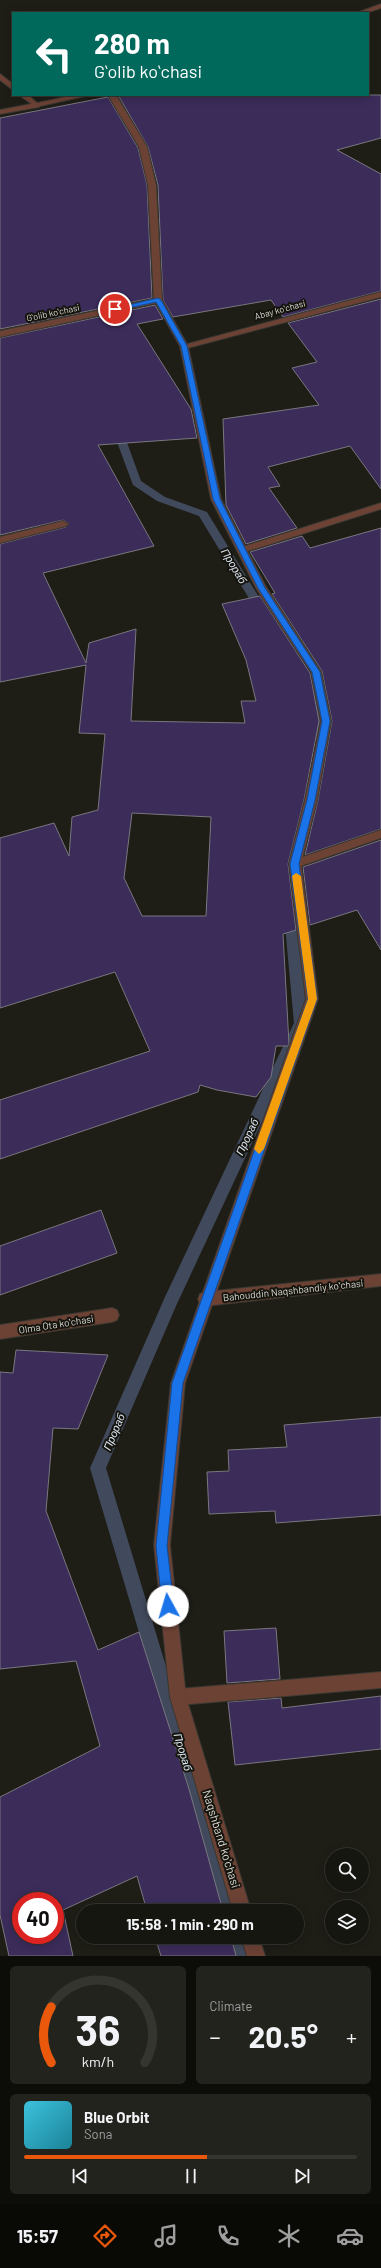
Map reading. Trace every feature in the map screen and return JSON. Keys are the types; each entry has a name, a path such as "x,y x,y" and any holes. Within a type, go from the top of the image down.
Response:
{"street":[{"path":"362,12 381,6"},
{"path":"0,76 12,87"},
{"path":"24,96 36,105"},
{"path":"0,112 81,96"},
{"path":"113,96 143,147 152,185 158,300 184,346 216,499 261,588 316,672 326,721 311,800 295,864"},
{"name":"Abay koʻchasi","path":"184,346 381,294"},
{"name":"Gʻolib koʻchasi","path":"0,334 158,300"},
{"path":"242,550 381,506"},
{"path":"0,540 64,524"},
{"path":"295,864 381,834"},
{"name":"Naqshband ko'chasi","path":"240,1904 178,1697 162,1546 178,1383 205,1299 312,999 295,864"},
{"name":"Bahouddin Naqshbandiy koʻchasi","path":"205,1299 381,1280"},
{"name":"Olma Ota koʻchasi","path":"0,1332 112,1315"},
{"path":"178,1697 381,1680"},
{"path":"252,1944 256,1956"}],"building":[{"path":"381,95 381,138 337,150 381,174 381,291 283,317 271,300 173,317 163,300 158,185 148,147 119,96"},
{"path":"108,97 138,148 147,185 152,298 0,329 0,118"},
{"path":"381,299 381,489 350,446 268,467 280,486 269,488 297,528 246,544 226,505 223,419 319,405 292,368 317,362 288,323"},
{"path":"155,305 163,319 137,324 191,409 197,438 98,445 154,546 43,573 86,663 89,643 136,629 131,721 245,723 241,701 256,701 246,660 222,604 260,596 310,673 319,721 304,800 288,864 296,930 283,934 289,1044 288,1046 276,1046 271,1077 256,1097 217,1090 200,1085 198,1092 0,1159 0,1100 150,1051 115,972 0,1008 0,838 54,823 69,856 72,817 98,810 105,734 79,733 86,665 0,682 0,544 66,527 69,524 63,520 0,535 0,338","holes":["132,813 211,817 206,916 142,916 124,878"]},
{"path":"381,528 381,829 305,855 318,800 332,721 322,671 272,594 275,593 250,552 302,536 310,548"},
{"path":"381,840 381,950 357,910 310,925 303,867"},
{"path":"101,1210 117,1253 0,1295 0,1246"},
{"path":"16,1350 108,1355 78,1429 53,1428 46,1511 98,1650 139,1632 189,1789 221,1904 145,1904 137,1876 64,1910 64,1892 12,1892 12,1944 64,1944 64,1915 73,1956 9,1956 0,1915 0,1797 100,1746 76,1661 0,1669 0,1372 13,1373"},
{"path":"381,1417 381,1515 276,1523 275,1511 209,1514 207,1472 229,1471 228,1450 287,1447 284,1425"},
{"path":"276,1628 280,1679 227,1683 224,1631"},
{"path":"381,1696 381,1749 235,1765 228,1702 281,1698 282,1708"},
{"path":"157,1944 233,1944 236,1956 161,1956"}],"waterway":[{"name":"Прораб","path":"116,426 137,483 161,499 203,514 263,612"},
{"name":"Прораб","path":"308,677 311,682 322,724 319,737"},
{"name":"Прораб","path":"229,1904 98,1468 170,1302 301,1023 290,915"},
{"name":"Прораб","path":"241,1944 244,1956"}],"slow traffic":[{"path":"259,1149 312,999 296,876"}],"route":[{"path":"115,309 158,300 184,346 216,499 261,588 316,672 326,721 311,800 295,864 312,999 205,1299 178,1383 162,1546 168,1606"}]}
